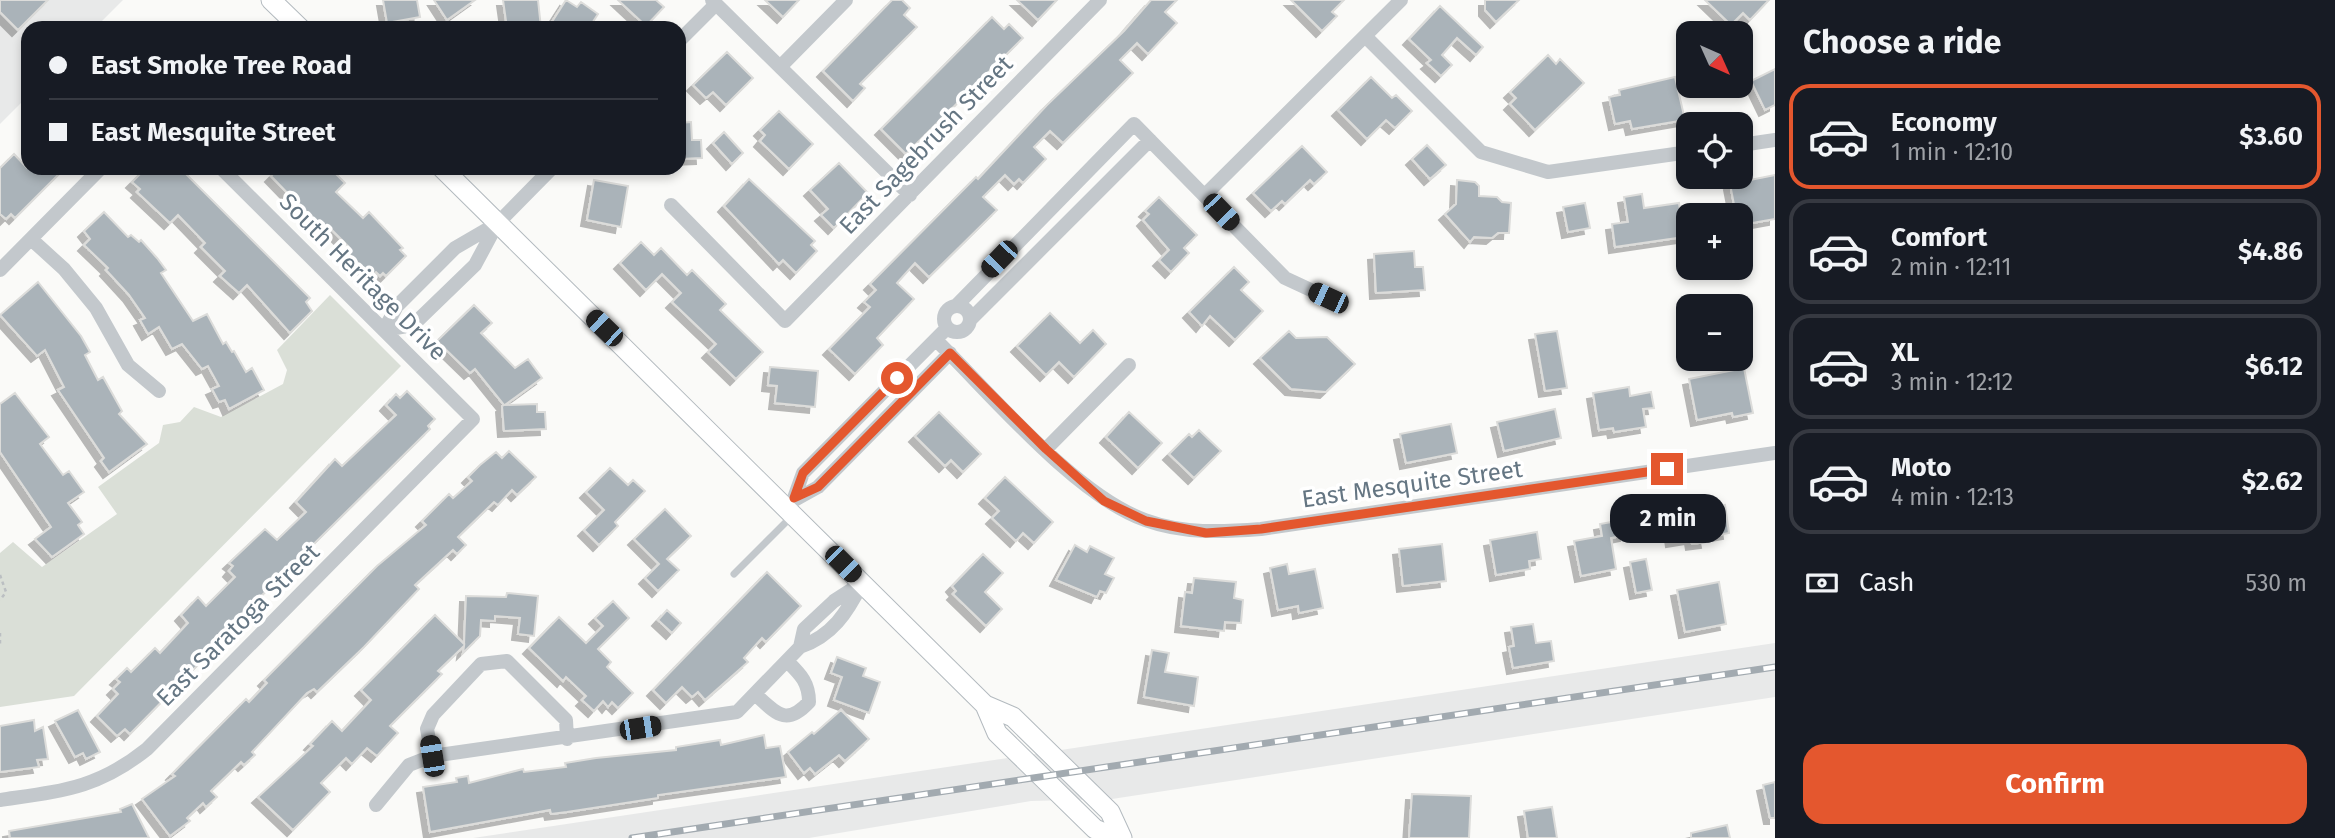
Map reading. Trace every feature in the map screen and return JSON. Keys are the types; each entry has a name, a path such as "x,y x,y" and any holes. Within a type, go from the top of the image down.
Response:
{"main road":[{"path":"271,0 293,21"},
{"path":"449,175 791,507 862,583 985,705 1013,717 1111,812 1122,838"},
{"path":"985,705 997,733 1094,829 1116,838"}],"street":[{"path":"780,67 846,0"},
{"name":"East Sagebrush Street","path":"671,205 785,321 1100,0"},
{"path":"1205,195 1401,0"},
{"path":"686,33 714,2 910,195"},
{"path":"1365,36 1481,152 1505,162 1548,172 1676,154"},
{"path":"947,328 944,316 948,309 956,306 1134,124 1285,278 1328,298"},
{"path":"947,328 959,332 967,328 970,320 1150,140"},
{"path":"1753,143 1775,140"},
{"path":"0,270 94,175"},
{"name":"South Heritage Drive","path":"228,175 473,419"},
{"path":"384,330 413,325 475,265 498,223 545,175"},
{"path":"1047,211 1063,227"},
{"path":"384,330 397,306 455,247 498,223"},
{"path":"31,239 64,269 96,308 128,365 159,391"},
{"path":"1013,245 1029,262"},
{"path":"956,306 968,311 970,320"},
{"path":"791,507 803,473 947,328"},
{"name":"East Mesquite Street","path":"936,340 1069,472 1104,501 1146,521 1206,533 1261,529 1775,453"},
{"path":"791,507 818,487 950,353"},
{"path":"1046,449 1129,365"},
{"name":"East Saratoga Street","path":"0,800 97,782 122,769 147,750 473,419"},
{"path":"376,805 410,765 432,756 567,739 737,712 800,647 820,640 847,613 862,583"},
{"path":"432,756 427,729 433,715 481,664 490,661 507,661 566,720 567,739"},
{"path":"755,694 776,713 789,717 799,713 810,702 809,688 803,676 787,661"}],"lane":[{"path":"734,574 791,507"}],"path":[{"path":"0,575 6,592 0,600"},
{"path":"0,633 0,646"}],"shaded area":[{"path":"0,0 123,0 102,21 21,21 21,103 0,124"},
{"path":"330,295 401,366 74,696 0,707 0,553 13,542 42,567 117,514 98,487 159,443 163,425 180,422 194,407 221,417 283,384 287,370 277,350"},
{"path":"1775,643 1775,697 1112,799 1031,801 809,838 473,838"}],"building":[{"path":"0,0 48,0 27,21 21,21 18,30 0,12"},
{"path":"383,0 417,0 420,17 387,21"},
{"path":"434,0 475,0 447,20"},
{"path":"503,0 538,0 540,21 506,21"},
{"path":"566,0 577,7 581,2 598,14 594,21 552,21"},
{"path":"618,0 656,0 664,7 651,21 641,21"},
{"path":"765,0 799,0 783,17"},
{"path":"892,0 902,0 910,8 904,15 917,27 860,84 865,88 853,101 823,71"},
{"path":"1017,0 1057,0 1038,20"},
{"path":"1151,0 1177,0 1165,12 1177,23 1148,54 1137,43 1120,60 1133,73 1063,143 1050,131 1034,147 1046,159 1023,183 1019,179 1014,184 1005,175 983,197 997,210 929,277 915,263 897,283 914,299 877,338 883,345 855,374 829,349 870,307 864,302 876,290 870,284 976,177 978,179 1047,105 1124,31"},
{"path":"1291,0 1344,0 1332,12 1337,16 1322,31"},
{"path":"1485,0 1519,0 1496,22 1485,10"},
{"path":"1705,0 1769,0 1750,20 1743,13 1735,21 1727,21"},
{"path":"1440,6 1483,47 1476,55 1457,38 1442,55 1452,65 1441,76 1427,63 1431,60 1409,39"},
{"path":"992,17 1004,29 1009,24 1023,38 906,154 881,129"},
{"path":"727,52 753,78 726,105 713,92 706,98 693,85"},
{"path":"1548,55 1556,64 1560,59 1584,83 1535,130 1510,104 1516,98 1510,92"},
{"path":"1775,69 1775,105 1765,110 1754,87 1754,80"},
{"path":"1371,77 1392,98 1396,95 1412,111 1395,128 1386,120 1367,139 1338,110"},
{"path":"1675,77 1676,98 1680,98 1683,112 1676,112 1676,122 1632,129 1630,121 1615,124 1609,97 1620,95 1619,90"},
{"path":"779,111 813,144 789,169 760,141 765,135 760,130"},
{"path":"686,122 691,122 692,140 701,140 702,158 686,159"},
{"path":"724,132 743,153 732,164 713,143"},
{"path":"1427,145 1446,165 1430,179 1412,159"},
{"path":"1302,146 1327,172 1314,184 1310,180 1285,204 1282,201 1271,211 1253,193"},
{"path":"14,154 21,162 21,175 58,175 15,218 11,214 6,219 0,214 0,168"},
{"path":"839,163 868,193 834,228 821,215 828,209 810,190"},
{"path":"139,175 187,175 310,298 306,302 312,311 290,333 247,285 239,293 220,276 225,271 201,247 205,243 178,215 170,223 137,192 140,189 132,182"},
{"path":"337,175 345,183 336,192 363,218 369,212 403,248 400,250 406,256 386,276 383,273 380,276 376,272 371,276 345,250 348,246 330,228 325,232 271,176"},
{"path":"1775,175 1775,219 1753,223 1753,203 1734,203 1731,189 1753,189 1753,179"},
{"path":"749,179 815,241 811,245 817,251 796,273 783,260 779,264 724,206"},
{"path":"594,180 628,186 621,227 587,220"},
{"path":"1457,180 1475,182 1479,186 1479,196 1497,197 1502,202 1511,203 1509,233 1498,233 1492,238 1474,237 1470,242 1445,214 1456,204"},
{"path":"1642,194 1644,208 1676,203 1676,238 1615,247 1612,224 1628,222 1624,197"},
{"path":"1159,197 1197,235 1184,248 1189,253 1171,272 1159,260 1169,250 1143,220 1149,214 1145,211"},
{"path":"1585,203 1590,228 1568,232 1563,207"},
{"path":"104,212 128,237 131,235 139,242 141,240 166,270 161,273 193,321 207,314 223,344 226,342 232,352 234,351 246,372 252,368 264,390 229,409 225,400 219,402 212,389 219,386 208,366 202,369 182,344 172,349 159,327 148,334 140,320 145,318 129,295 106,270 108,268 84,245 90,239 84,231"},
{"path":"641,242 654,255 661,248 687,275 692,270 726,304 720,310 763,352 736,379 708,352 716,344 672,302 681,293 662,274 646,290 620,263"},
{"path":"1414,251 1415,267 1423,267 1425,290 1376,293 1374,254"},
{"path":"1234,267 1249,282 1241,290 1263,311 1235,340 1210,316 1202,326 1189,312"},
{"path":"38,282 81,336 90,352 85,355 98,380 103,377 122,411 119,414 147,444 109,472 101,461 104,458 58,390 64,387 45,350 37,356 0,315"},
{"path":"474,305 492,323 481,333 515,368 528,359 542,378 505,405 537,404 537,412 545,412 546,429 504,431 504,405 475,369 470,373 437,341"},
{"path":"1050,313 1080,343 1093,330 1106,344 1074,377 1059,362 1046,375 1017,346"},
{"path":"1289,331 1296,338 1327,337 1355,364 1326,392 1291,389 1260,358"},
{"path":"1557,331 1567,388 1545,391 1535,334"},
{"path":"770,367 818,371 815,407 775,403 777,386 768,385"},
{"path":"1729,371 1745,371 1753,413 1733,417 1732,413 1697,420 1689,379"},
{"path":"1629,387 1630,396 1651,392 1654,408 1643,409 1646,427 1614,432 1613,428 1599,430 1593,393"},
{"path":"407,391 435,419 428,426 430,429 244,613 246,616 130,734 125,729 117,736 97,716 118,694 113,689 120,682 116,679 127,668 131,672 155,648 160,653 188,623 181,615 198,597 206,606 235,577 229,571 233,566 229,563 265,529 277,540 306,512 296,502 335,459 342,466 396,415 386,405 396,394 400,398"},
{"path":"15,393 49,437 40,444 63,475 69,471 84,492 68,503 82,522 78,525 84,534 52,557 35,539 51,527 0,452 0,404"},
{"path":"1555,409 1561,438 1504,451 1497,422"},
{"path":"939,412 981,454 963,472 951,460 945,466 915,436"},
{"path":"1129,412 1162,443 1138,468 1106,437"},
{"path":"1451,424 1457,453 1406,463 1400,434"},
{"path":"1199,430 1221,451 1194,478 1169,454 1189,434 1192,437"},
{"path":"509,451 536,477 517,495 512,490 498,505 494,502 458,537 466,545 457,554 453,550 415,585 419,589 364,647 317,692 314,689 307,693 252,752 255,755 244,765 241,762 211,791 217,797 206,807 203,803 187,818 190,821 170,836 142,799 175,776 172,774 246,699 249,702 267,683 264,680 377,566 426,525 422,521 449,494 453,498 472,481 468,477 496,452 502,458"},
{"path":"610,468 628,485 633,480 645,491 615,522 618,526 599,545 584,530 604,510 586,492"},
{"path":"1005,477 1053,522 1034,543 1023,533 1016,541 992,518 999,511 985,498"},
{"path":"1725,505 1729,533 1706,537 1707,542 1692,544 1691,538 1672,541 1668,514"},
{"path":"665,509 691,536 667,559 679,570 658,591 645,578 659,564 634,539"},
{"path":"1623,520 1626,535 1611,538 1616,569 1581,576 1574,541 1602,536 1600,524"},
{"path":"1537,532 1541,559 1529,561 1530,569 1496,575 1490,540"},
{"path":"1442,544 1446,581 1403,586 1399,549"},
{"path":"1075,545 1087,552 1090,546 1114,558 1105,574 1114,578 1106,593 1100,591 1097,597 1056,580"},
{"path":"983,554 1003,573 985,592 1002,609 986,626 953,594 956,591 952,586"},
{"path":"1646,559 1652,590 1636,593 1630,562"},
{"path":"1287,564 1289,574 1315,569 1323,608 1299,613 1298,606 1278,610 1270,568"},
{"path":"767,572 801,606 766,642 762,638 744,658 748,662 705,700 698,692 692,697 682,687 666,703 653,690"},
{"path":"1194,578 1236,582 1234,598 1243,600 1241,623 1225,622 1224,631 1181,626 1185,592 1192,593"},
{"path":"1719,582 1726,624 1685,632 1677,590"},
{"path":"507,593 538,596 534,636 518,634 520,618 495,616 495,621 481,620 480,636 463,653 464,646 438,671 442,674 390,726 398,733 377,756 367,748 352,764 346,758 321,783 330,792 293,830 258,797 313,746 310,744 332,721 342,731 371,700 361,690 435,615 464,644 466,596 506,597"},
{"path":"613,601 629,618 598,649 611,662 607,667 633,693 618,708 612,702 608,707 603,701 594,711 582,700 586,696 566,677 563,681 529,648 559,617 586,643 603,626 595,618"},
{"path":"667,610 681,623 672,633 658,620"},
{"path":"1533,624 1536,643 1551,641 1554,661 1513,668 1509,647 1514,646 1511,627"},
{"path":"1152,650 1169,653 1165,672 1198,677 1194,706 1144,697"},
{"path":"837,657 866,668 863,676 880,682 869,713 834,700 842,677 831,673"},
{"path":"78,710 100,752 86,759 83,753 75,757 55,721"},
{"path":"841,710 869,739 845,761 839,755 815,774 810,768 804,773 788,752"},
{"path":"34,720 35,731 43,727 48,759 37,760 39,767 0,772 0,726"},
{"path":"764,735 766,748 780,746 786,777 658,795 658,798 567,812 551,814 550,810 430,832 423,787 457,782 456,778 468,776 469,783 523,769 524,772 566,767 565,763 676,750 676,747 720,740 721,745"},
{"path":"1775,782 1775,818 1770,818 1763,785"},
{"path":"1412,794 1471,796 1469,838 1409,838"},
{"path":"132,804 149,838 10,838 9,831 121,812 120,809"},
{"path":"1552,807 1557,838 1528,838 1524,811"},
{"path":"1727,825 1730,838 1691,838 1691,833"}],"railway":[{"path":"632,838 1775,667"}],"route":[{"path":"897,378 803,473 794,498 818,487 950,353 1069,472 1104,501 1146,521 1206,533 1261,529 1667,469"}]}
